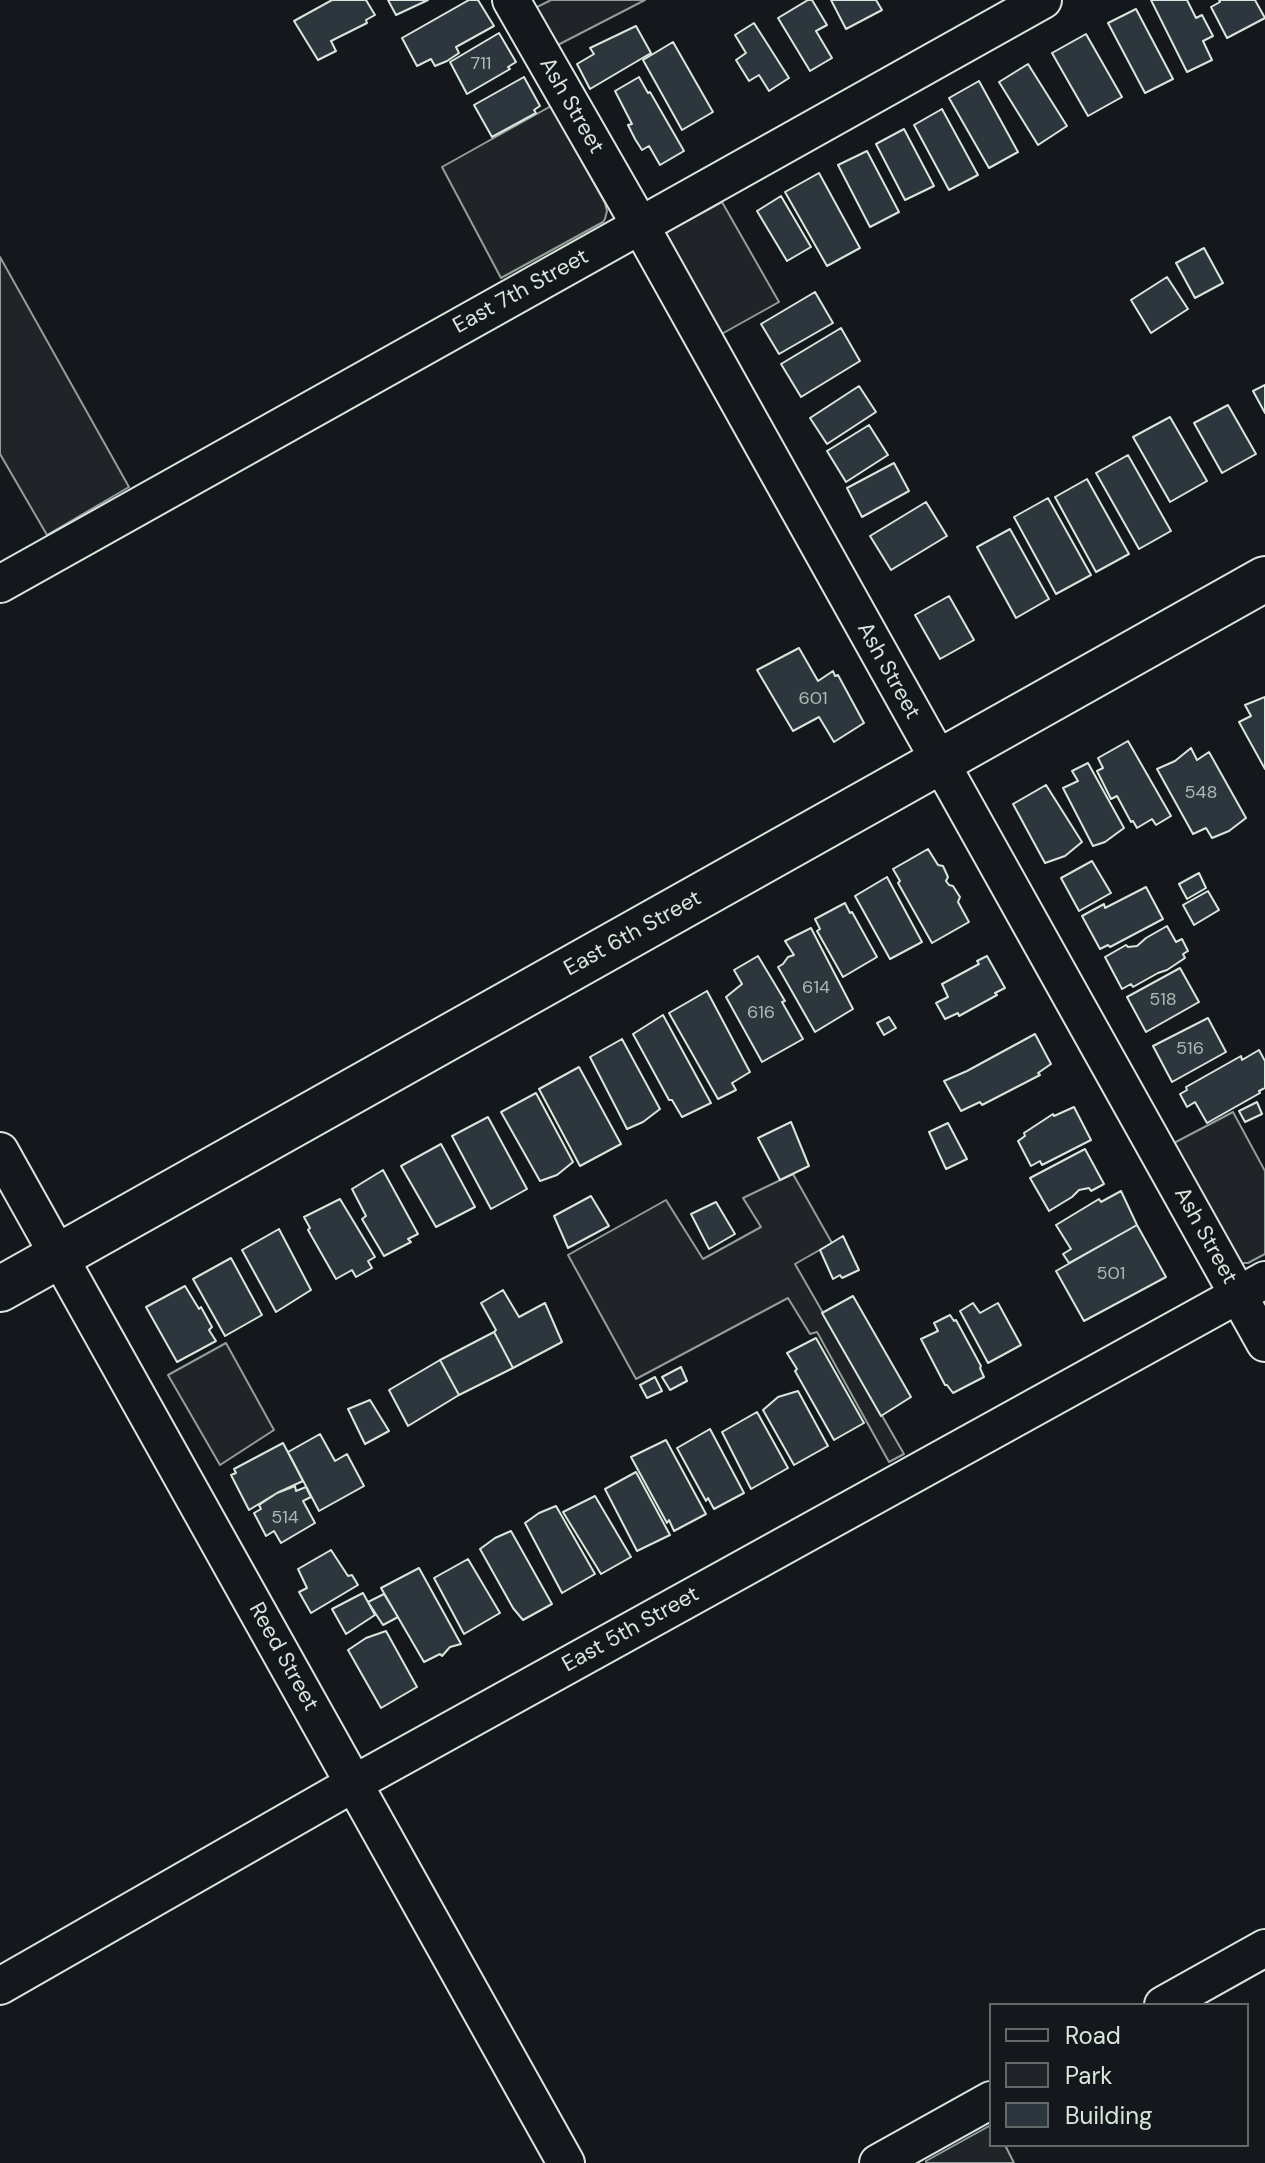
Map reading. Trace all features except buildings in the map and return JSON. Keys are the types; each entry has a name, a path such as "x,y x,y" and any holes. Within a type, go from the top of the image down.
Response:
{"main road":[{"name":"East 6th Street","path":"0,1289 1265,579"}],"street":[{"name":"Ash Street","path":"511,0 640,225 938,762 1252,1287 1265,1343"},
{"name":"East 7th Street","path":"0,584 1043,0"},
{"name":"Reed Street","path":"0,1151 566,2163"},
{"name":"East 5th Street","path":"0,1986 353,1784 1252,1287"},
{"path":"1167,2003 1265,1948"},
{"path":"878,2163 989,2101"}],"green space":[{"path":"551,0 645,0 552,48 529,11"},
{"path":"551,106 605,203 605,219 501,278 442,167"},
{"path":"722,202 779,302 718,336 665,237 667,232"},
{"path":"0,257 129,487 47,535 0,454"},
{"path":"1233,1112 1265,1171 1265,1254 1248,1263 1240,1263 1172,1144"},
{"path":"793,1174 832,1243 795,1264 904,1454 889,1462 817,1332 810,1334 788,1298 636,1379 568,1255 666,1200 703,1259 761,1227 743,1198"},
{"path":"226,1343 274,1430 220,1465 168,1375"},
{"path":"989,2126 989,2147 1006,2147 1014,2163 926,2163"}]}
